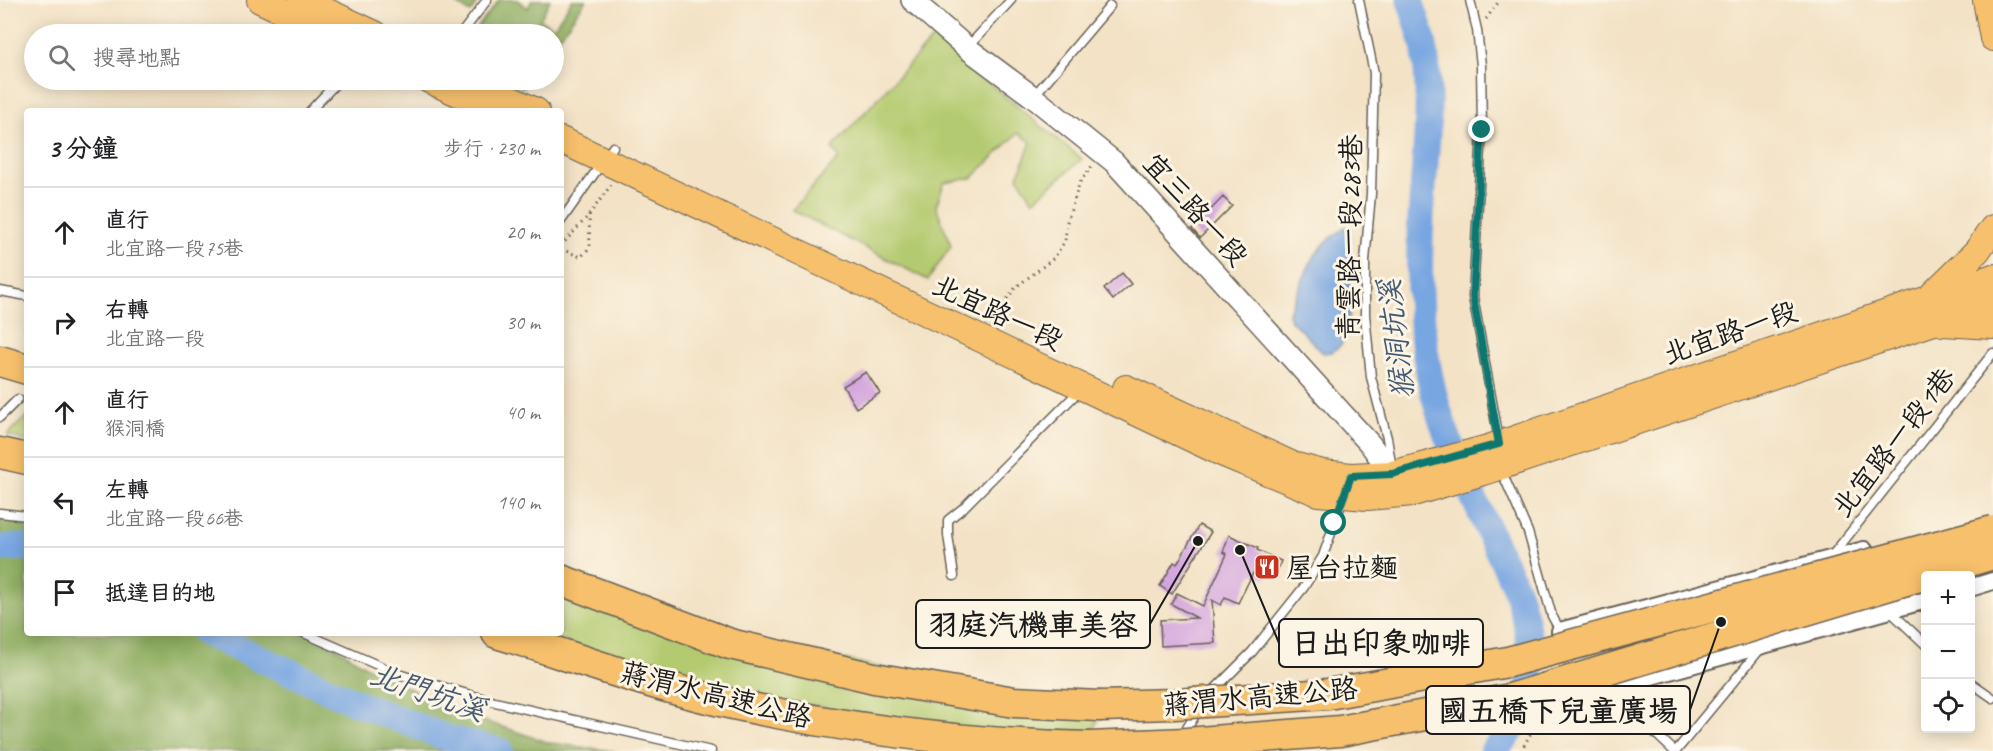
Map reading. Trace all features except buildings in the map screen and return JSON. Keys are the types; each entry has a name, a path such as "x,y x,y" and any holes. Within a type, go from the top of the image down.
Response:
{"highway":[{"path":"0,361 24,368"},
{"path":"0,453 24,458"},
{"name":"蔣渭水高速公路","path":"564,581 730,644 874,678 1014,702 1099,706 1175,704 1329,694 1508,662 1993,531"},
{"name":"蔣渭水高速公路","path":"506,636 628,675 715,699 877,729 1023,746 1089,747 1186,743 1340,731 1510,699 1993,554"}],"main road":[{"path":"260,0 312,24"},
{"path":"302,0 351,24"},
{"path":"1986,0 1993,38"},
{"path":"451,90 490,108"},
{"path":"490,90 529,108"},
{"name":"北宜路一段","path":"564,125 666,194 1083,386 1224,454 1311,491 1405,482 1495,457 1929,311 1993,300"},
{"name":"北宜路一段","path":"564,141 613,159 988,325 1293,465 1323,473 1348,486"},
{"path":"1993,228 1977,252 1929,311 1993,326"},
{"name":"北宜路一段","path":"1929,311 1993,277"}],"street":[{"name":"宜三路一段","path":"912,0 967,48 1114,162 1405,482"},
{"path":"1560,631 1993,517"},
{"path":"1975,587 1993,581"},
{"path":"1608,688 1762,646 1885,607 1921,601"}],"lane":[{"path":"469,24 487,0"},
{"path":"967,48 1011,0"},
{"name":"青雲路一段283巷","path":"1359,0 1374,73 1371,194 1365,261 1365,314 1371,377 1387,438 1405,482"},
{"path":"1470,0 1477,30 1481,65 1482,130 1473,297 1495,457 1528,532 1552,616 1560,631 1580,657"},
{"path":"1033,97 1110,6"},
{"path":"313,108 330,90"},
{"path":"564,217 613,159"},
{"path":"0,291 24,295"},
{"name":"北宜路一段1巷","path":"1829,560 1993,353"},
{"path":"954,576 948,520 963,508 1083,386"},
{"path":"2,412 18,399"},
{"path":"1172,751 1210,693 1252,652 1304,587 1323,556 1348,486"},
{"path":"0,513 24,516"},
{"path":"1829,560 1872,596"},
{"path":"1885,607 1921,640"},
{"path":"311,636 398,674 484,699 711,751"},
{"path":"1586,666 1675,751 1762,646"},
{"path":"1975,685 1993,698"}],"path":[{"path":"1477,30 1500,0"},
{"path":"988,325 1016,287 1054,258 1065,241 1067,222 1080,182 1102,152"},
{"path":"564,244 589,215 613,159"},
{"path":"564,248 581,257 590,247 589,215"}],"green space":[{"path":"452,0 480,0 470,13"},
{"path":"499,0 518,0 528,8 532,0 550,0 540,20 548,24 480,24"},
{"path":"572,0 586,0 564,31 564,24 556,24"},
{"path":"933,38 1082,159 1033,201 1018,177 1031,142 1018,133 972,178 944,183 936,206 951,246 928,280 792,210 839,158 832,148"},
{"path":"24,419 24,441 7,435"},
{"path":"0,518 24,522 24,636 318,636 370,669 455,711 550,743 614,751 0,751"},
{"path":"564,596 1100,717 1090,737 939,727 706,687 548,636 564,636"}],"water":[{"path":"1345,227 1350,231 1349,330 1341,345 1332,352 1323,353 1290,319 1288,314 1312,259 1325,243"}],"waterway":[{"name":"猴洞坑溪","path":"1410,0 1423,39 1427,76 1428,124 1420,264 1422,327 1428,368 1449,441 1517,592 1529,641 1530,661 1526,701 1508,736 1493,751"},
{"name":"北門坑溪","path":"0,548 24,547"},
{"name":"北門坑溪","path":"212,636 362,705 447,738 500,751"}],"place":[{"name":"羽庭汽機車美容","path":"1198,541"},
{"name":"日出印象咖啡","path":"1240,550"},
{"name":"屋台拉麵","path":"1267,567"},
{"name":"國五橋下兒童廣場","path":"1721,622"}],"route":[{"path":"1334,523 1351,476 1392,474 1499,444 1473,297 1482,130"}]}
